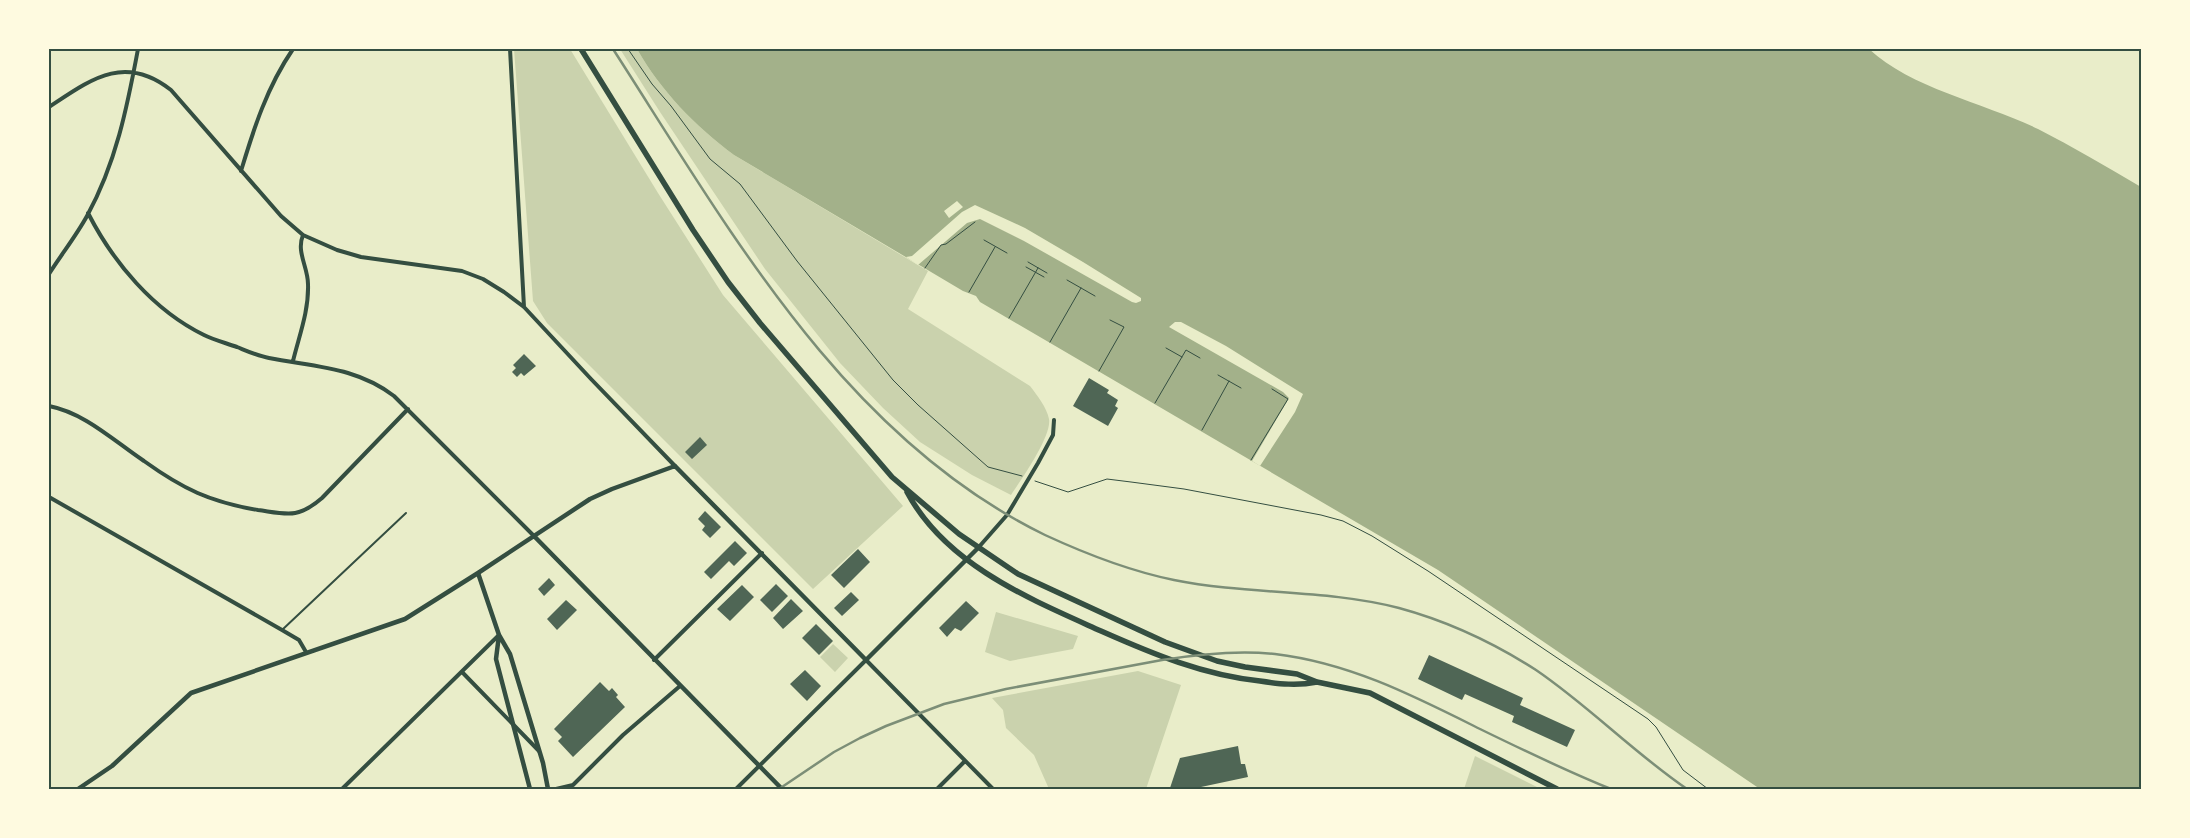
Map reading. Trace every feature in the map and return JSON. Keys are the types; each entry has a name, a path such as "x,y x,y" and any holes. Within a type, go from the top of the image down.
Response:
{"main road":[{"path":"581,49 692,230 728,282 790,360 906,490 916,509 932,527 967,558 994,578 1037,602 1156,655 1224,676 1297,686 1316,682"},
{"path":"906,490 923,501 949,526 978,548 1040,586 1186,651 1245,667 1297,674 1316,682 1370,693 1556,789"}],"street":[{"path":"49,274 88,213 109,168 128,108 138,49"},
{"path":"241,171 258,116 271,86 293,49"},
{"path":"510,49 524,306"},
{"path":"49,107 87,82 109,74 133,73 147,75 159,80 171,90 282,216 303,235 337,250 361,257 462,271 483,279 524,306 675,466 993,789"},
{"path":"88,213 113,256 144,291 181,320 204,335 267,358 351,372 377,383 408,409 782,789"},
{"path":"293,361 307,305 308,283 299,244 303,235"},
{"path":"49,406 82,418 172,480 208,499 234,506 277,513 299,514 309,509 322,498 408,409"},
{"path":"736,789 978,548 1007,514 1038,463 1053,435 1054,420"},
{"path":"78,789 112,766 191,693 405,619 478,574 590,500 612,489 675,466"},
{"path":"49,497 299,640 306,652"},
{"path":"654,660 762,553"},
{"path":"478,574 498,635 510,654 540,751 548,789"},
{"path":"342,789 498,635"},
{"path":"498,635 496,659 530,789"},
{"path":"462,672 540,751"},
{"path":"556,789 573,785 623,735 680,686"},
{"path":"937,789 965,761"},
{"path":"573,785 577,789"}],"lane":[{"path":"282,630 406,513"}],"path":[{"path":"628,49 652,84 710,159 740,184 796,262 893,380 918,405 988,467"},
{"path":"925,268 941,245 946,244 975,222"},
{"path":"984,240 1007,254"},
{"path":"970,292 995,247"},
{"path":"1028,262 1047,273"},
{"path":"1026,267 1044,277"},
{"path":"1009,318 1038,268"},
{"path":"1067,280 1095,296"},
{"path":"1050,342 1081,288"},
{"path":"1099,371 1124,328 1110,320"},
{"path":"1166,348 1182,357"},
{"path":"1156,403 1186,350 1200,358"},
{"path":"1218,375 1241,388"},
{"path":"1202,430 1229,381"},
{"path":"1251,460 1288,398 1272,389"},
{"path":"1082,489 1107,479 1184,489 1321,515 1357,528 1428,571 1648,719 1656,727 1683,770 1708,789"}],"shaded area":[{"path":"514,49 570,49 723,295 903,506 813,589 547,323 533,301"},
{"path":"620,49 637,49 657,79 680,107 692,120 734,155 928,271 908,309 1030,386 1046,410 1049,427 1035,458 1011,495 972,475 920,442 883,408 840,363 765,269"},
{"path":"637,49 1869,49 1886,63 1927,85 2038,129 2141,187 2141,789 1760,789 1438,570 980,302 976,296 963,291 734,155 692,120 680,107 657,79"},
{"path":"996,612 1078,636 1073,649 1010,661 985,652"},
{"path":"833,644 848,658 835,672 820,657"},
{"path":"1138,671 1181,685 1146,789 1049,789 1034,755 1006,728 1003,710 992,698"},
{"path":"1475,756 1541,789 1464,789"}],"pier":[{"path":"957,201 963,207 949,218 944,211"},
{"path":"975,205 1025,228 1141,298 1141,301 1132,302 1024,241 980,219 967,223 918,265 906,257 912,256 962,212"},
{"path":"1175,322 1181,322 1226,346 1303,394 1295,412 1260,466 1252,461 1289,398 1283,392 1169,327"}],"building":[{"path":"524,354 536,366 524,376 521,373 517,377 512,372 516,368 513,365"},
{"path":"1089,378 1109,390 1107,393 1118,400 1115,406 1118,408 1108,426 1073,406"},
{"path":"700,437 707,445 692,459 685,452"},
{"path":"705,511 721,527 710,538 702,530 705,526 698,519"},
{"path":"735,541 747,553 734,566 729,561 711,579 704,572"},
{"path":"858,549 870,562 844,588 831,575"},
{"path":"549,578 555,585 544,596 538,589"},
{"path":"776,584 788,596 772,612 760,600"},
{"path":"742,585 754,597 730,621 717,609"},
{"path":"851,592 859,600 842,616 834,608"},
{"path":"791,599 803,611 783,629 773,618"},
{"path":"566,600 577,610 557,630 547,619"},
{"path":"966,601 979,613 961,631 955,628 947,637 939,628"},
{"path":"816,624 833,641 819,655 802,638"},
{"path":"1429,655 1523,698 1520,705 1575,730 1567,747 1512,722 1514,716 1465,694 1462,700 1418,679"},
{"path":"805,670 821,686 807,701 790,684"},
{"path":"600,682 609,691 612,688 618,695 616,697 625,707 573,757 558,741 562,737 554,729"},
{"path":"1238,746 1241,764 1245,764 1248,777 1201,787 1200,789 1170,788 1180,758"}],"railway":[{"path":"613,49 701,187 797,323 851,386 909,443 973,493 1045,535 1092,555 1141,572 1202,585 1371,602 1417,613 1452,626 1487,642 1536,670 1687,789"},
{"path":"779,789 834,752 860,738 944,704 1006,689 1162,660 1204,654 1247,652 1303,658 1381,682 1545,760 1611,789"}]}
